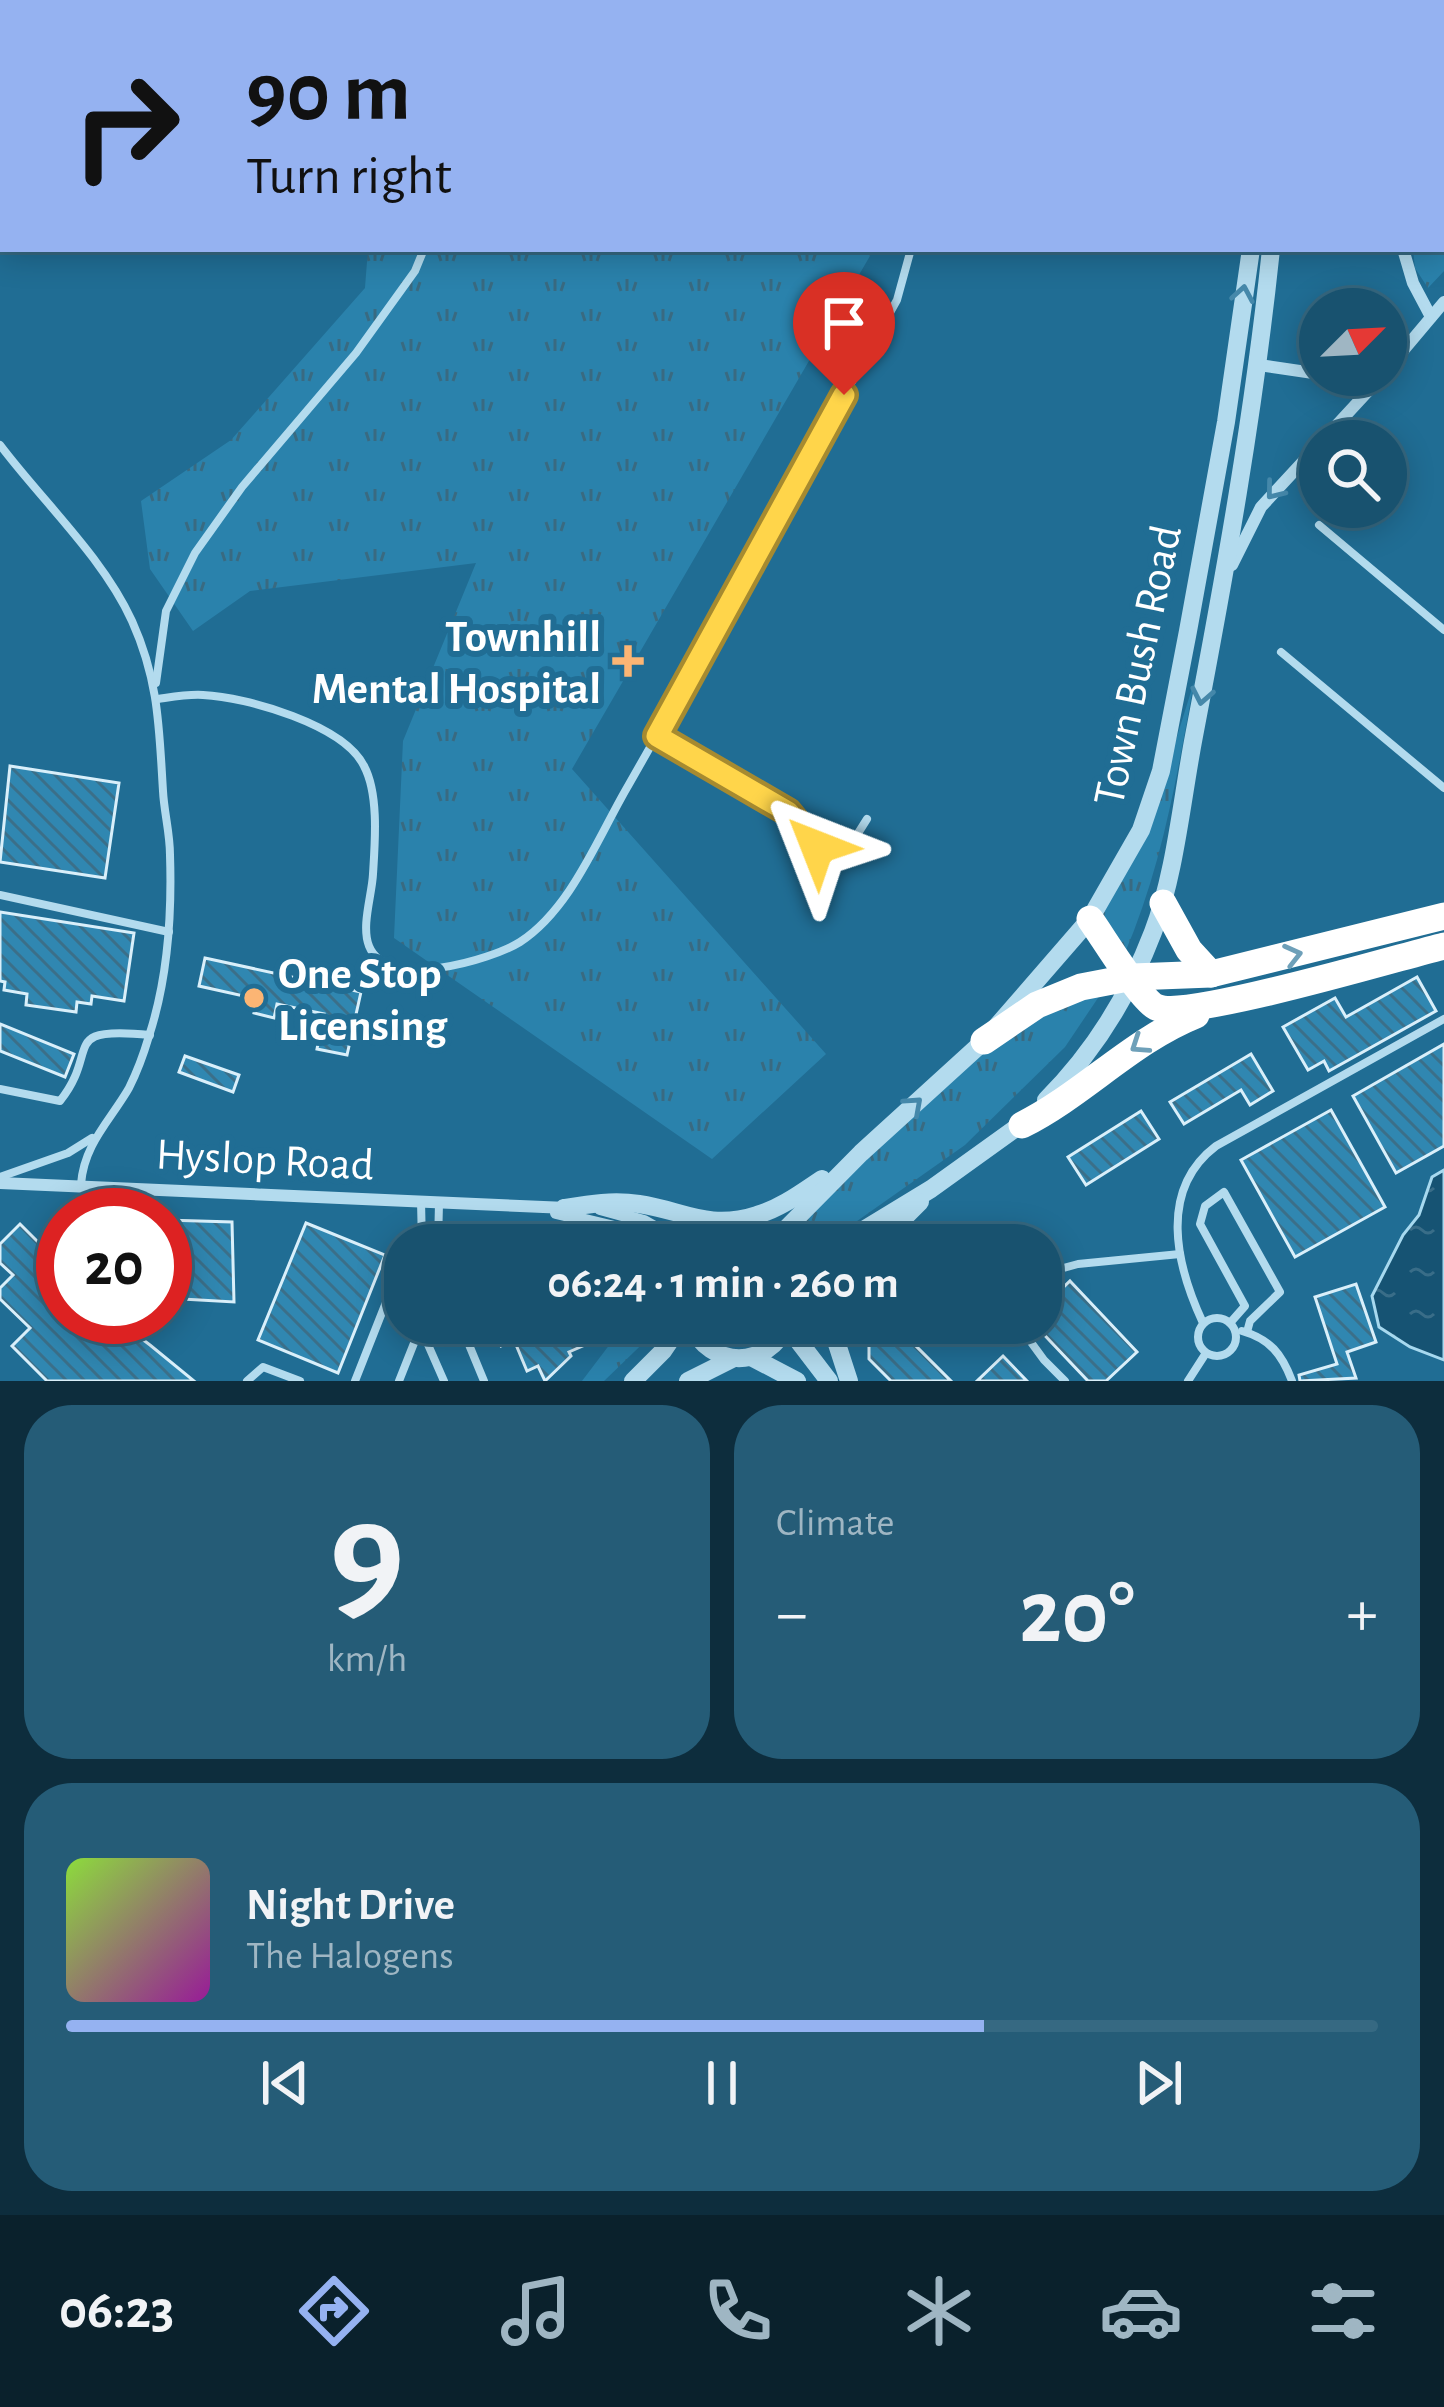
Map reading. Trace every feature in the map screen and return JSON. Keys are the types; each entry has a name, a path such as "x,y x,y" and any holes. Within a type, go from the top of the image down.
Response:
{"highway":[{"path":"1163,903 1189,950 1211,974"},
{"path":"984,1041 1052,998 1081,986 1132,977 1211,974 1444,916"},
{"path":"1090,919 1142,996 1164,1009 1245,996 1444,946"},
{"path":"1022,1125 1055,1108 1163,1029 1245,996"}],"street":[{"name":"Town Bush Road","path":"791,1224 984,1041 1090,919 1141,830 1161,771 1226,422 1250,252"},
{"name":"Town Bush Road","path":"874,1224 931,1190 1022,1125 1070,1077 1115,1012 1163,903 1225,581 1259,365 1271,252"},
{"path":"1404,252 1413,283 1431,316"},
{"path":"1407,340 1444,302"},
{"path":"1235,335 1259,365 1299,371"},
{"path":"1226,422 1240,383 1259,365"},
{"path":"1225,581 1261,507 1363,396"},
{"path":"564,1208 605,1202 643,1204 700,1220 754,1217 781,1206 861,1154"},
{"name":"Hyslop Road","path":"0,1180 609,1210 649,1224"},
{"path":"898,1224 931,1190"},
{"name":"Hyslop Road","path":"526,1207 601,1224"},
{"path":"633,1381 669,1344"},
{"path":"703,1344 732,1359"},
{"path":"688,1381 732,1359 753,1358 775,1344"},
{"path":"803,1344 830,1381"},
{"path":"837,1344 849,1381"},
{"path":"753,1358 797,1381"}],"lane":[{"path":"156,684 166,610 195,554 242,487 356,353 415,271 423,252"},
{"path":"158,699 202,694 221,698 323,728 349,744 371,785 370,948 394,965 437,968 488,959 516,944 548,918 657,736 897,300 910,252"},
{"path":"0,445 105,578 130,618 158,699 170,851 169,932 149,1035 130,1086 95,1136 82,1166 81,1184"},
{"path":"1322,528 1444,630"},
{"path":"1281,652 1444,788"},
{"path":"657,736 788,812 811,842 826,852 850,846 867,819"},
{"path":"0,895 169,932"},
{"path":"1247,1333 1250,1321 1280,1292 1224,1192 1205,1206 1200,1224 1245,1306 1232,1326 1236,1342 1230,1352 1218,1357 1206,1353 1197,1338 1203,1323 1188,1291 1180,1254 1178,1207 1196,1161 1444,1019"},
{"path":"0,1089 60,1101 88,1040 104,1030 149,1035"},
{"path":"0,1180 68,1153 95,1136"},
{"path":"421,1201 422,1224"},
{"path":"439,1224 440,1202"},
{"path":"1062,1268 1180,1254"},
{"path":"355,1381 384,1307"},
{"path":"1203,1323 1216,1318 1272,1345 1292,1381"},
{"path":"399,1381 414,1344"},
{"path":"429,1344 444,1381"},
{"path":"469,1344 484,1381"},
{"path":"1031,1344 1065,1381"},
{"path":"1188,1381 1206,1353"},
{"path":"247,1381 263,1366 300,1381"}],"green space":[{"path":"368,252 872,252 572,769 826,1054 712,1159 394,938 403,741 476,563 250,591 193,631 150,569 141,501 231,440 365,288"},
{"path":"1413,252 1444,252 1444,271 1428,288 1415,268"},
{"path":"1194,682 1158,855 1124,955 1099,920 1156,804"},
{"path":"1108,983 1065,1047 965,1145 853,1224 800,1224 935,1091 1022,1014"},
{"path":"610,1344 642,1344 604,1381 582,1381"}],"water":[{"path":"1444,1170 1444,1360 1410,1347 1379,1327 1372,1296 1403,1235 1419,1215 1432,1177"}],"building":[{"path":"10,766 119,783 105,878 0,862"},
{"path":"0,912 134,933 124,1001 92,996 91,1004 77,1002 76,1012 26,1005 27,994 4,990"},
{"path":"205,958 361,992 347,1055 317,1049 324,1014 277,1004 274,1018 254,1013 257,999 199,986"},
{"path":"1417,977 1436,1011 1329,1071 1324,1061 1308,1070 1283,1027 1335,998 1346,1017"},
{"path":"0,1024 74,1054 65,1077 0,1051"},
{"path":"1444,1044 1444,1146 1396,1173 1353,1096"},
{"path":"1251,1054 1273,1091 1250,1105 1241,1090 1184,1124 1170,1102"},
{"path":"185,1056 239,1075 233,1092 179,1072"},
{"path":"1331,1110 1385,1207 1295,1257 1241,1160"},
{"path":"1141,1111 1159,1139 1086,1185 1068,1157"},
{"path":"192,1221 232,1222 234,1302 192,1300"},
{"path":"306,1223 384,1255 338,1373 258,1340"},
{"path":"20,1224 36,1240 36,1344 148,1344 194,1381 47,1381 12,1346 30,1328 0,1299 0,1288 13,1275 0,1263 0,1244"},
{"path":"1070,1281 1137,1352 1106,1381 1088,1381 1053,1344 1062,1344 1062,1289"},
{"path":"1356,1284 1376,1342 1347,1352 1356,1378 1300,1381 1299,1375 1337,1364 1315,1297"},
{"path":"516,1344 585,1344 569,1352 571,1356 545,1381 538,1366 527,1371"},
{"path":"869,1344 914,1344 951,1381 891,1381 869,1359"},
{"path":"1003,1356 1027,1381 977,1381"}],"place":[{"name":"Townhill Mental Hospital","path":"628,661"},
{"name":"One Stop Licensing","path":"254,998"}],"route":[{"path":"817,847 788,812 657,736 844,395"}]}
